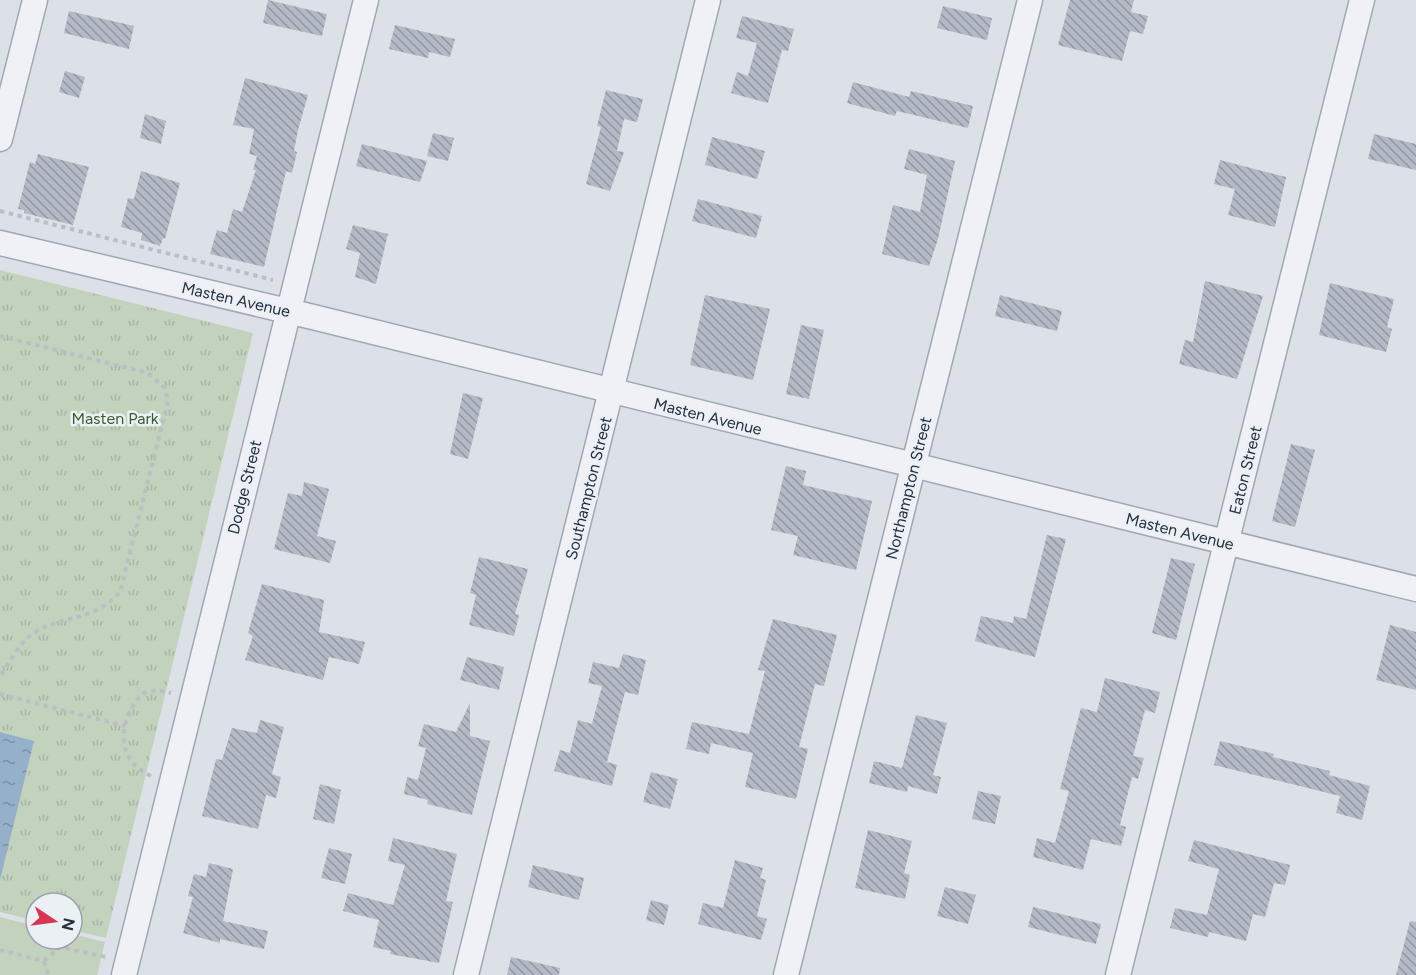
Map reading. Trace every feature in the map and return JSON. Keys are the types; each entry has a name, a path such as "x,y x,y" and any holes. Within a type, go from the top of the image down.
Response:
{"street":[{"path":"0,139 35,0"},
{"name":"Dodge Street","path":"124,975 366,0"},
{"name":"Southampton Street","path":"466,975 708,0"},
{"name":"Northampton Street","path":"786,975 1030,0"},
{"name":"Eaton Street","path":"1118,975 1362,0"},
{"name":"Masten Avenue","path":"0,243 287,311 611,393 1416,589"}],"path":[{"name":"Masten Avenue","path":"0,212 271,279"},
{"path":"0,336 148,374 165,388 168,401 120,592 110,604 96,612 32,634 0,676"},
{"path":"157,778 133,766 126,755 125,726 129,712 143,693 156,690 176,694"},
{"path":"0,694 125,726"},
{"path":"44,961 60,947 103,957"},
{"path":"0,950 44,961"},
{"path":"44,961 48,975"}],"green space":[{"name":"Masten Park","path":"0,270 253,333 106,938 84,933 84,891 24,891 24,918 0,912"},
{"path":"0,917 24,923 24,951 84,951 84,937 105,942 97,975 0,975"}],"water":[{"path":"0,732 34,741 0,880"}],"building":[{"path":"268,0 327,14 322,36 263,23"},
{"path":"1070,0 1134,0 1131,12 1148,16 1143,34 1130,31 1122,61 1058,45"},
{"path":"943,6 992,18 987,40 937,28"},
{"path":"69,11 134,26 129,49 64,33"},
{"path":"742,16 794,29 788,51 782,50 768,103 731,93 737,72 748,76 757,43 736,38"},
{"path":"395,25 455,39 450,57 429,52 428,58 389,49"},
{"path":"65,71 85,77 79,98 59,92"},
{"path":"245,78 308,95 298,130 294,151 297,152 292,173 286,171 264,267 210,254 217,230 227,233 233,209 242,212 256,170 253,170 257,156 249,154 254,129 233,125"},
{"path":"853,82 909,97 911,91 973,106 968,128 897,111 895,116 847,103"},
{"path":"606,90 643,99 637,122 624,119 617,151 624,152 610,191 586,184 601,127 597,126"},
{"path":"145,114 166,121 161,144 140,138"},
{"path":"433,133 454,138 448,161 427,156"},
{"path":"1374,134 1416,144 1416,170 1368,159"},
{"path":"712,137 765,151 757,179 705,165"},
{"path":"362,144 427,161 420,182 356,166"},
{"path":"909,149 955,161 938,239 929,266 882,254 893,205 920,212 927,175 904,169"},
{"path":"38,154 89,167 73,225 24,213 24,210 18,209 30,162 35,164"},
{"path":"1220,160 1286,177 1275,227 1228,215 1235,189 1214,184"},
{"path":"141,171 180,183 165,239 163,238 160,246 141,240 142,233 121,227 128,198 134,199"},
{"path":"698,199 762,216 756,238 692,221"},
{"path":"353,225 388,234 376,284 355,277 360,253 346,249"},
{"path":"1205,281 1263,296 1237,379 1179,364 1185,340 1193,342"},
{"path":"1330,283 1394,299 1387,327 1392,329 1386,352 1319,335"},
{"path":"705,295 770,309 753,380 690,365"},
{"path":"1000,295 1062,311 1057,331 995,316"},
{"path":"801,325 824,330 809,399 786,394"},
{"path":"463,393 483,398 468,459 450,454"},
{"path":"1291,444 1315,450 1295,527 1272,521"},
{"path":"786,466 806,471 803,485 872,501 856,570 793,555 798,536 771,530"},
{"path":"304,482 329,489 317,536 336,541 330,563 274,549 288,493 302,496"},
{"path":"1047,535 1066,539 1035,657 975,641 981,616 1013,623 1014,616 1026,619"},
{"path":"479,557 528,569 515,614 519,615 514,636 469,625 476,595 470,593"},
{"path":"1171,558 1195,564 1176,640 1152,633"},
{"path":"262,584 324,600 319,632 365,642 359,664 329,657 323,680 245,660 253,636 248,633"},
{"path":"773,619 837,635 824,686 815,684 799,747 808,749 796,799 745,787 753,753 711,743 709,754 686,749 692,722 749,734 765,671 758,670"},
{"path":"1390,625 1416,632 1416,690 1376,680"},
{"path":"623,654 646,660 638,695 625,692 607,762 617,765 612,786 554,771 560,750 570,753 578,720 592,724 602,686 588,683 593,662 619,668"},
{"path":"467,657 504,667 499,690 460,680"},
{"path":"1105,678 1160,692 1155,713 1145,710 1133,756 1144,758 1138,779 1132,777 1120,825 1126,827 1121,846 1091,839 1083,870 1033,857 1037,838 1055,843 1069,791 1060,789 1081,708 1097,712"},
{"path":"470,703 470,736 490,741 472,815 427,804 428,800 404,794 407,777 418,780 426,748 418,746 424,724 456,732"},
{"path":"916,715 947,723 933,775 941,777 937,794 908,786 907,792 869,783 874,761 902,768"},
{"path":"260,720 284,727 272,774 281,777 276,798 266,795 258,829 202,816 216,759 222,760 232,728 257,733"},
{"path":"1220,741 1274,754 1273,757 1330,771 1329,775 1370,786 1362,820 1336,813 1340,796 1214,765"},
{"path":"651,772 678,779 670,809 643,802"},
{"path":"320,784 341,790 334,824 313,819"},
{"path":"978,791 1001,796 995,824 972,819"},
{"path":"868,830 912,841 904,873 910,875 905,899 855,888"},
{"path":"393,838 457,854 446,901 453,902 439,963 390,954 391,951 373,947 379,920 343,911 348,893 393,905 405,865 388,861"},
{"path":"1194,840 1290,865 1285,885 1274,883 1265,917 1253,914 1246,941 1209,932 1208,937 1170,928 1175,908 1207,915 1219,869 1188,861"},
{"path":"329,848 352,854 345,884 321,878"},
{"path":"735,860 763,868 760,878 766,880 757,916 767,919 761,940 698,924 703,903 723,908"},
{"path":"209,863 233,869 223,921 268,931 264,949 220,939 220,943 183,933 193,897 188,896 194,874 206,877"},
{"path":"533,865 584,878 579,900 528,887"},
{"path":"945,887 976,895 968,924 937,916"},
{"path":"651,900 669,905 664,925 646,920"},
{"path":"1033,907 1101,924 1096,944 1028,927"},
{"path":"1410,921 1416,922 1416,975 1396,975"},
{"path":"511,957 560,968 559,975 507,975"}]}
